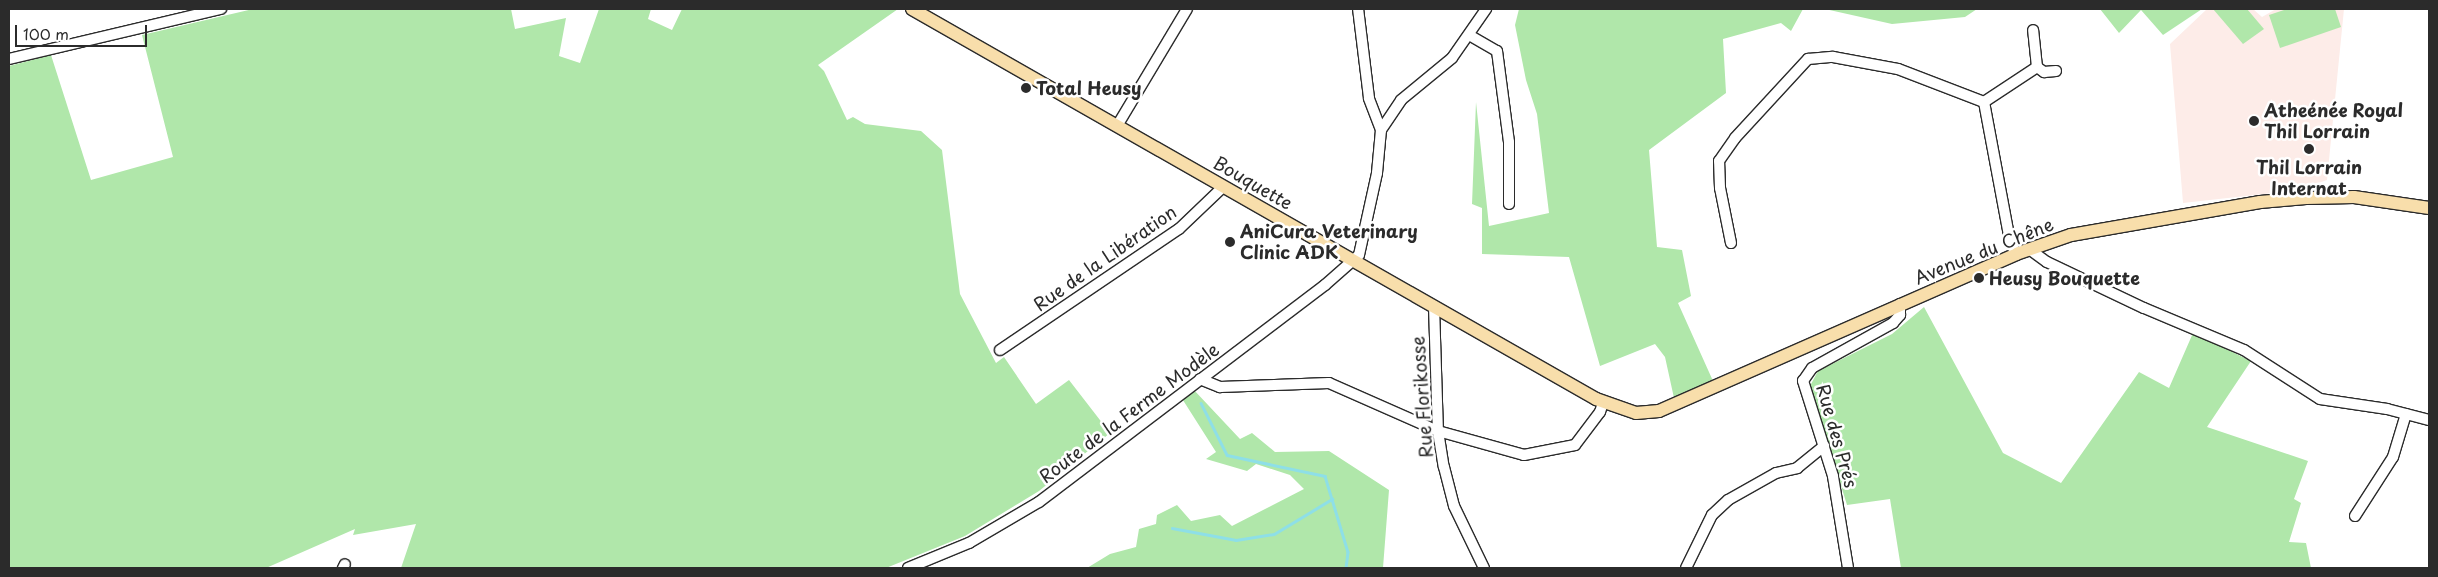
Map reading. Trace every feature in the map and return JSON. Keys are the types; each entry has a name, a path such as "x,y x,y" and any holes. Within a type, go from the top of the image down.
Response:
{"main road":[{"name":"Bouquette","path":"912,9 1603,403"},
{"name":"Avenue du Chêne","path":"1603,403 1636,413 1659,411 2016,254 2071,235 2277,200 2354,198 2429,208"}],"street":[{"path":"9,59 221,9"},
{"path":"1117,126 1187,9"},
{"path":"1358,9 1369,98 1381,130"},
{"path":"1354,260 1364,241 1381,130 1400,100 1452,58 1486,9"},
{"path":"2033,30 2037,67 2044,72 2056,71"},
{"path":"1469,36 1497,51 1509,142 1509,204"},
{"path":"1731,243 1720,188 1719,161 1735,138 1808,60 1833,57 1898,69 1984,102"},
{"path":"1984,102 2037,67"},
{"path":"1984,102 2004,211 2016,254"},
{"name":"Rue de la Libération","path":"1000,350 1179,229 1223,187"},
{"path":"2029,249 2047,262 2139,305 2244,350 2320,399 2406,414 2429,420"},
{"name":"Route de la Ferme Modèle","path":"908,568 969,543 1039,502 1354,260"},
{"name":"Rue des Prés","path":"1848,568 1838,497 1803,381 1812,368 1893,323 1900,315 1900,304"},
{"name":"Rue Florikosse","path":"1434,306 1438,431 1444,467 1454,506 1484,568"},
{"path":"1200,379 1208,385 1228,387 1329,383 1438,431 1524,455 1544,453 1575,445 1600,412 1603,403"},
{"path":"2355,516 2393,457 2406,414"},
{"path":"1686,568 1712,515 1728,500 1776,473 1797,468 1824,446"}],"shaded area":[{"name":"Atheénée Royal Thil Lorrain","path":"2207,9 2253,9 2262,17 2276,9 2344,9 2327,180 2298,190 2183,203 2170,44"}],"green space":[{"path":"253,9 511,9 515,29 566,18 559,56 580,63 599,9 651,9 648,19 672,30 682,9 898,9 818,65 824,71 847,120 853,117 865,124 921,131 942,150 960,294 996,363 1004,357 1036,404 1069,380 1110,433 1039,491 965,536 886,568 401,568 416,524 353,535 355,529 266,568 9,568 9,66 51,55 91,180 173,157 142,35"},
{"path":"1519,9 1803,9 1791,31 1781,23 1723,39 1726,93 1649,150 1657,247 1682,250 1691,296 1678,303 1713,381 1674,398 1665,357 1655,344 1600,366 1569,257 1482,254 1482,208 1472,204 1476,102 1489,226 1549,213 1537,114 1526,80 1515,25"},
{"path":"1825,9 1977,9 1965,17 1892,24"},
{"path":"2100,9 2202,9 2163,35 2141,10 2119,33"},
{"path":"2213,9 2247,9 2264,29 2243,44"},
{"path":"2287,9 2335,9 2341,27 2280,48 2269,15"},
{"path":"1924,307 2003,453 2061,483 2139,372 2169,388 2193,333 2251,361 2207,427 2308,461 2294,499 2301,503 2289,542 2306,543 2311,568 1901,568 1890,499 1847,505 1810,386 1818,371 1892,334"},
{"path":"1193,389 1240,439 1252,433 1275,452 1329,451 1389,490 1383,568 1087,568 1110,554 1136,547 1139,529 1156,524 1157,515 1177,505 1191,521 1220,515 1232,526 1304,489 1290,475 1256,464 1247,471 1206,459 1216,452 1181,397"}],"waterway":[{"path":"1201,403 1227,455 1325,476 1348,552 1346,568"},
{"path":"1172,528 1236,540 1274,534 1332,499"}],"place":[{"name":"Total Heusy","path":"1026,88"},
{"name":"Atheénée Royal Thil Lorrain","path":"2254,121"},
{"name":"Thil Lorrain Internat","path":"2309,149"},
{"name":"AniCura Veterinary Clinic ADK","path":"1230,242"},
{"name":"Heusy Bouquette","path":"1979,278"}]}
